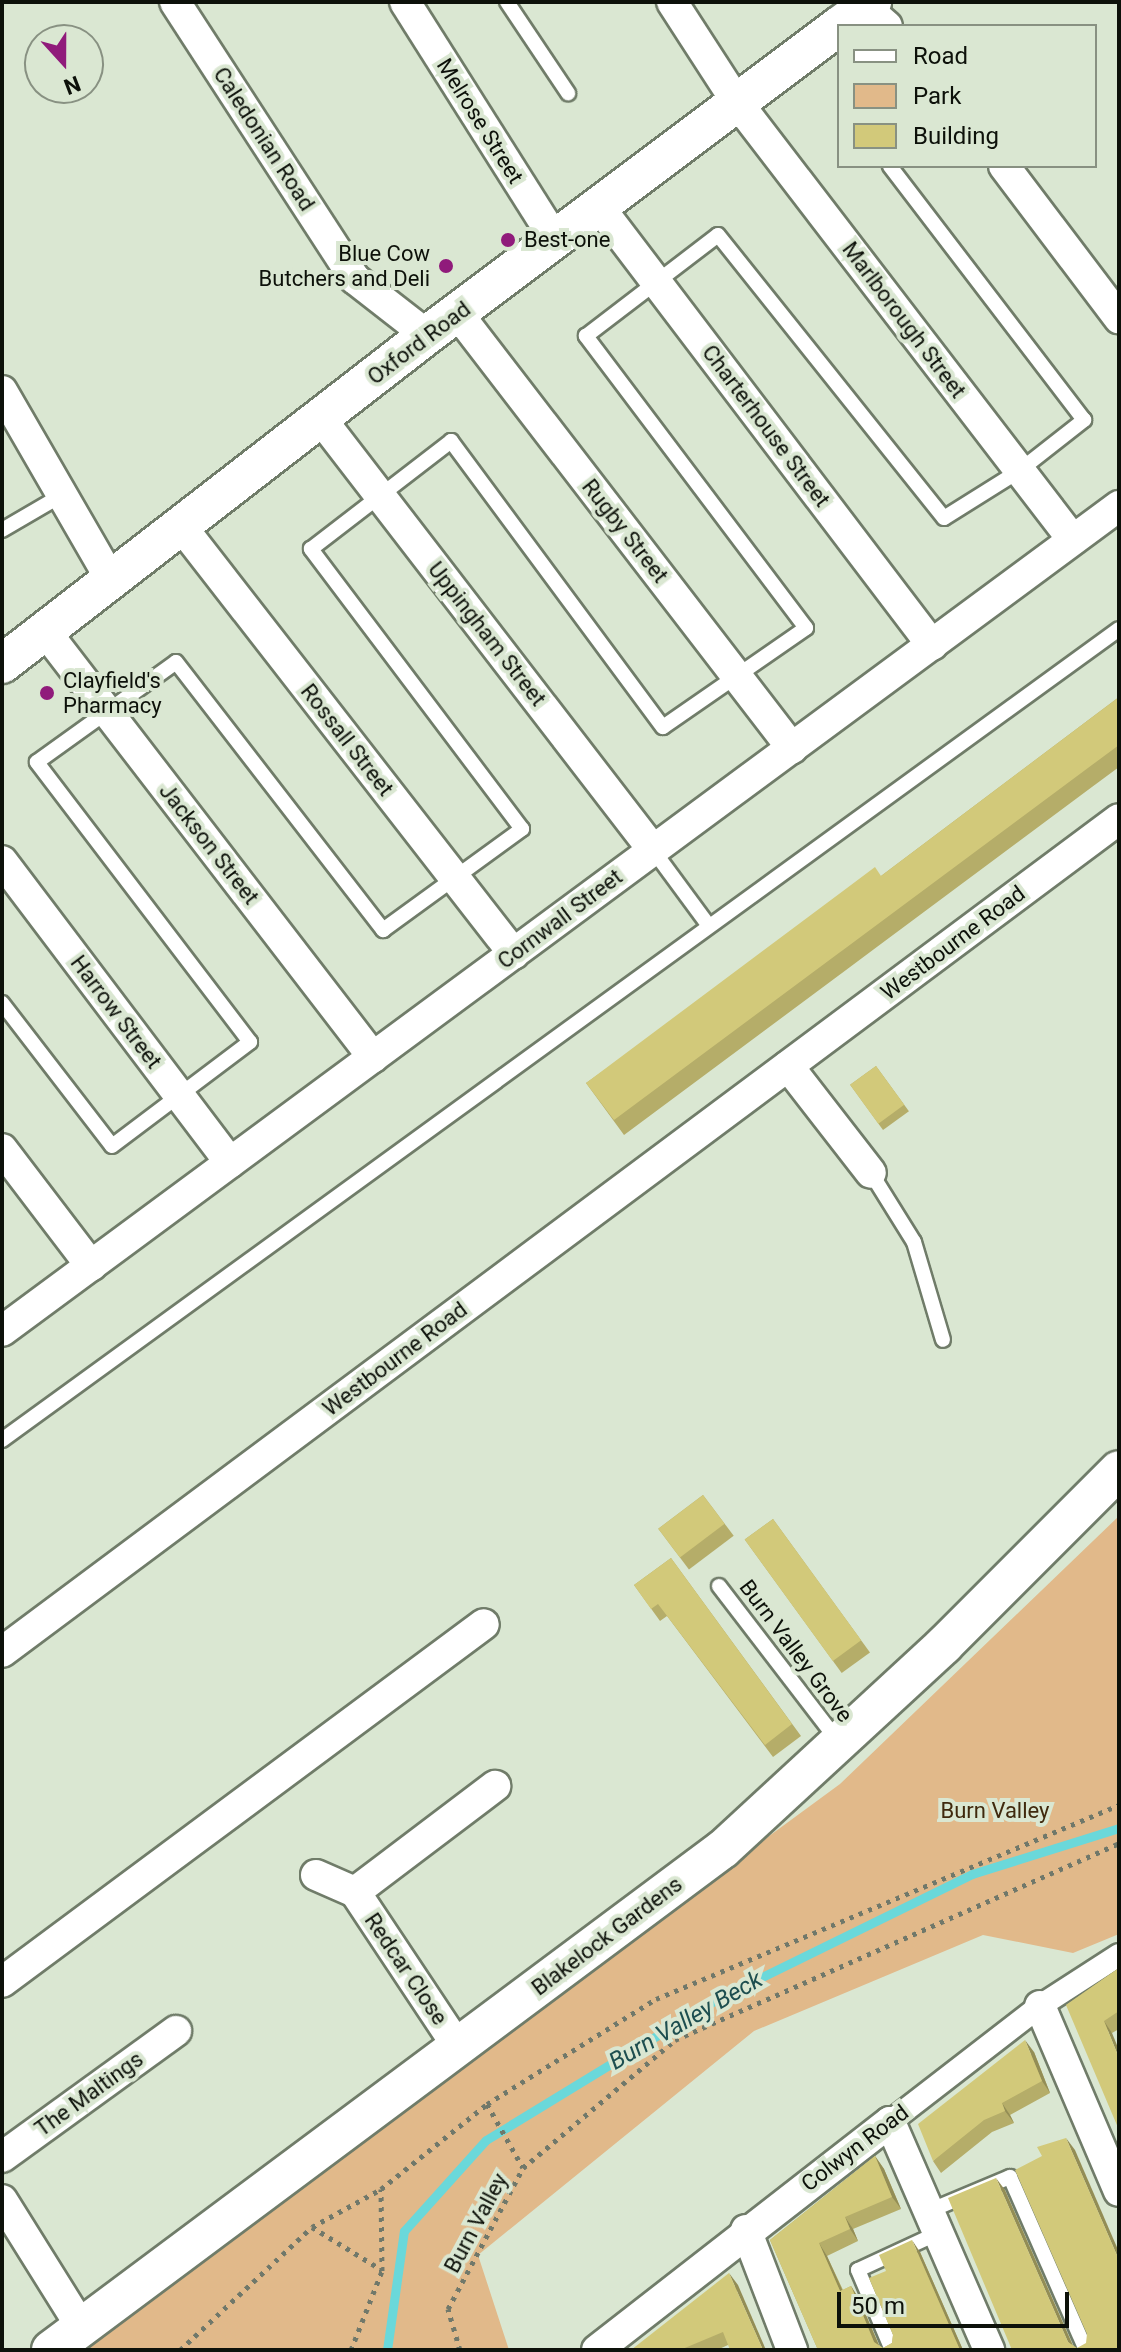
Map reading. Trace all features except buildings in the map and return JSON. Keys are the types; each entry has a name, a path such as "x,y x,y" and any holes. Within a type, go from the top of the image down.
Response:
{"street":[{"name":"Caledonian Road","path":"175,2 355,279 427,335"},
{"name":"Melrose Street","path":"405,2 555,239"},
{"name":"Marlborough Street","path":"672,2 736,101 1073,540"},
{"name":"Oxford Road","path":"2,664 736,101 837,33"},
{"path":"1006,168 1119,318"},
{"name":"Charterhouse Street","path":"600,208 932,645"},
{"name":"Rugby Street","path":"458,314 792,748"},
{"path":"2,391 111,580"},
{"name":"Uppingham Street","path":"321,419 653,850"},
{"name":"Cornwall Street","path":"2,1331 1119,506"},
{"name":"Rossall Street","path":"181,526 514,954"},
{"name":"Jackson Street","path":"45,631 373,1057"},
{"name":"Westbourne Road","path":"2,1652 1119,819"},
{"name":"Harrow Street","path":"2,861 230,1162"},
{"path":"788,1066 871,1173"},
{"path":"2,1149 91,1266"},
{"name":"Blakelock Gardens","path":"51,2350 80,2325 723,1849 839,1743 1119,1470"},
{"path":"2,1982 484,1624"},
{"name":"Redcar Close","path":"355,1892 495,1786"},
{"name":"Redcar Close","path":"316,1875 355,1892 458,2047"},
{"name":"Colwyn Road","path":"597,2350 746,2230 1040,2006 1119,1955"},
{"path":"1040,2006 1119,2191"},
{"name":"The Maltings","path":"2,2157 176,2031"},
{"path":"890,2122 989,2350"},
{"path":"2,2200 80,2325"},
{"path":"746,2230 788,2349"}],"lane":[{"path":"507,2 568,93"},
{"path":"2,1003 112,1146 250,1042 37,762 176,662 383,930 456,880 522,829 311,549 382,498 451,441 663,727 806,628 586,336 718,235 944,518 1019,471 1084,420 892,168"},
{"path":"2,530 62,495"},
{"path":"2,1440 1119,629"},
{"path":"653,850 709,926"},
{"path":"871,1173 914,1242 943,1340"},
{"name":"Burn Valley Grove","path":"719,1586 839,1743"},
{"path":"892,2350 858,2270 1010,2177 1086,2350"}],"path":[{"path":"180,2350 312,2227 381,2189 487,2104 656,1999 1119,1805"},
{"name":"Burn Valley","path":"460,2350 448,2309 523,2168 675,2040 1119,1843"},
{"path":"487,2104 523,2168"},
{"path":"351,2350 382,2271 381,2189"},
{"path":"312,2227 382,2271"}],"green space":[{"name":"Burn Valley","path":"1119,1516 1119,1934 1073,1953 983,1935 754,2031 478,2255 509,2350 83,2350 403,2105 840,1784"}],"waterway":[{"name":"Burn Valley Beck","path":"387,2350 404,2231 486,2140 717,1999 972,1874 1119,1828"}],"place":[{"name":"Best-one","path":"508,240"},
{"name":"Blue Cow Butchers and Deli","path":"446,266"},
{"name":"Clayfield's Pharmacy","path":"47,693"}]}
